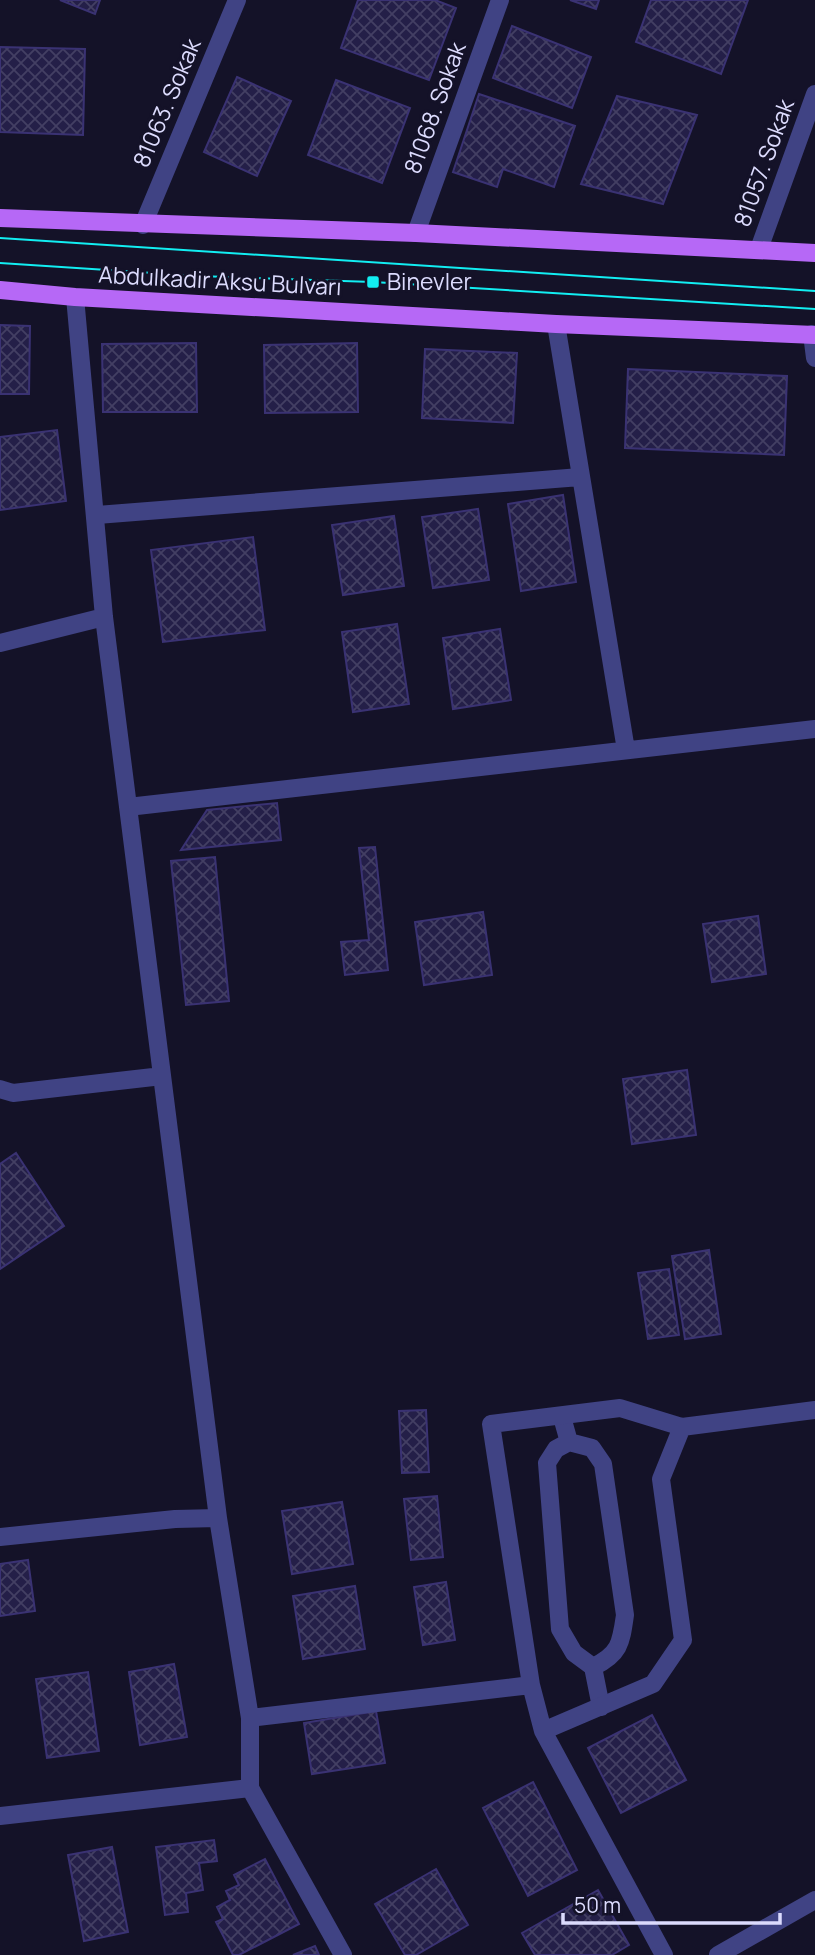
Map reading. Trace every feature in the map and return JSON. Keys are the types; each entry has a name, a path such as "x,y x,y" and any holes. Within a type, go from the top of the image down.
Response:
{"main road":[{"path":"0,218 143,226 416,233 815,253"},
{"name":"Abdulkadir Aksu Bulvarı","path":"0,290 75,297 556,324 813,335"}],"street":[{"name":"81063. Sokak","path":"143,226 237,0"},
{"name":"81068. Sokak","path":"416,233 500,0"},
{"name":"81057. Sokak","path":"759,249 815,94"},
{"path":"75,297 97,515 104,617 218,1518 250,1718 250,1788 343,1955"},
{"path":"556,324 626,750"},
{"path":"813,335 815,358"},
{"path":"97,515 580,477"},
{"path":"0,643 104,617"},
{"path":"128,807 815,729"},
{"path":"0,1089 13,1093 162,1076"},
{"path":"664,1955 543,1731 531,1685 491,1424 620,1408 682,1427 815,1410"},
{"path":"562,1417 569,1442"},
{"path":"543,1731 653,1684 683,1640 661,1479 682,1427"},
{"path":"593,1667 612,1657 621,1638 625,1615 603,1464 592,1448 569,1442 556,1449 547,1464 560,1629 574,1653 593,1667 601,1707"},
{"path":"0,1537 175,1518 218,1518"},
{"path":"250,1718 531,1685"},
{"path":"0,1816 250,1788"},
{"path":"718,1955 815,1900"}],"building":[{"path":"60,0 100,0 95,14"},
{"path":"358,0 435,0 456,8 429,80 341,48"},
{"path":"570,0 599,0 596,9"},
{"path":"651,0 748,0 721,74 636,42"},
{"path":"512,26 591,57 572,108 493,78"},
{"path":"0,47 85,49 83,135 0,132"},
{"path":"237,77 291,101 257,176 204,152"},
{"path":"336,80 410,108 382,183 308,155"},
{"path":"479,94 575,126 554,187 503,169 497,187 453,172"},
{"path":"617,96 697,115 663,204 581,184"},
{"path":"0,325 30,326 29,394 0,394"},
{"path":"196,343 197,412 103,412 102,344"},
{"path":"357,343 358,412 265,413 264,345"},
{"path":"425,349 517,353 513,423 422,418"},
{"path":"628,369 787,376 784,455 625,448"},
{"path":"57,430 66,501 0,510 0,437"},
{"path":"563,495 576,582 521,591 508,504"},
{"path":"478,509 489,580 433,588 422,517"},
{"path":"394,516 404,586 343,595 332,525"},
{"path":"253,537 265,630 163,642 151,550"},
{"path":"397,624 409,704 353,712 342,632"},
{"path":"500,629 511,700 453,709 443,638"},
{"path":"277,803 281,840 181,850 207,810"},
{"path":"375,847 388,970 345,975 341,942 369,940 359,848"},
{"path":"215,857 229,1001 186,1005 171,861"},
{"path":"483,912 492,975 424,985 415,922"},
{"path":"758,916 766,974 712,982 703,924"},
{"path":"687,1070 696,1135 632,1144 623,1079"},
{"path":"16,1153 64,1226 0,1269 0,1164"},
{"path":"709,1250 721,1334 685,1339 672,1256"},
{"path":"669,1269 679,1335 648,1339 638,1273"},
{"path":"426,1410 429,1472 402,1473 399,1411"},
{"path":"437,1496 443,1557 411,1560 404,1499"},
{"path":"342,1502 353,1564 292,1574 282,1511"},
{"path":"28,1560 35,1611 0,1616 0,1564"},
{"path":"446,1582 455,1640 423,1645 414,1587"},
{"path":"355,1586 365,1649 303,1659 293,1596"},
{"path":"174,1664 187,1737 140,1745 129,1672"},
{"path":"88,1672 99,1751 47,1758 36,1679"},
{"path":"376,1711 385,1763 312,1774 304,1723"},
{"path":"652,1715 686,1780 621,1813 588,1748"},
{"path":"533,1782 577,1870 528,1896 483,1808"},
{"path":"214,1840 217,1861 199,1863 203,1890 186,1893 188,1912 165,1915 156,1847"},
{"path":"112,1847 128,1932 84,1941 68,1855"},
{"path":"265,1859 299,1924 239,1955 233,1955 216,1922 223,1919 217,1907 230,1900 226,1891 239,1885 234,1875"},
{"path":"436,1869 468,1925 416,1955 405,1955 375,1904"},
{"path":"598,1890 629,1945 612,1955 535,1955 522,1933"},
{"path":"315,1946 319,1955 293,1955"}],"tram line":[{"path":"0,238 815,291"},
{"path":"0,263 815,309"}],"place":[{"name":"Binevler","path":"373,282"}]}
